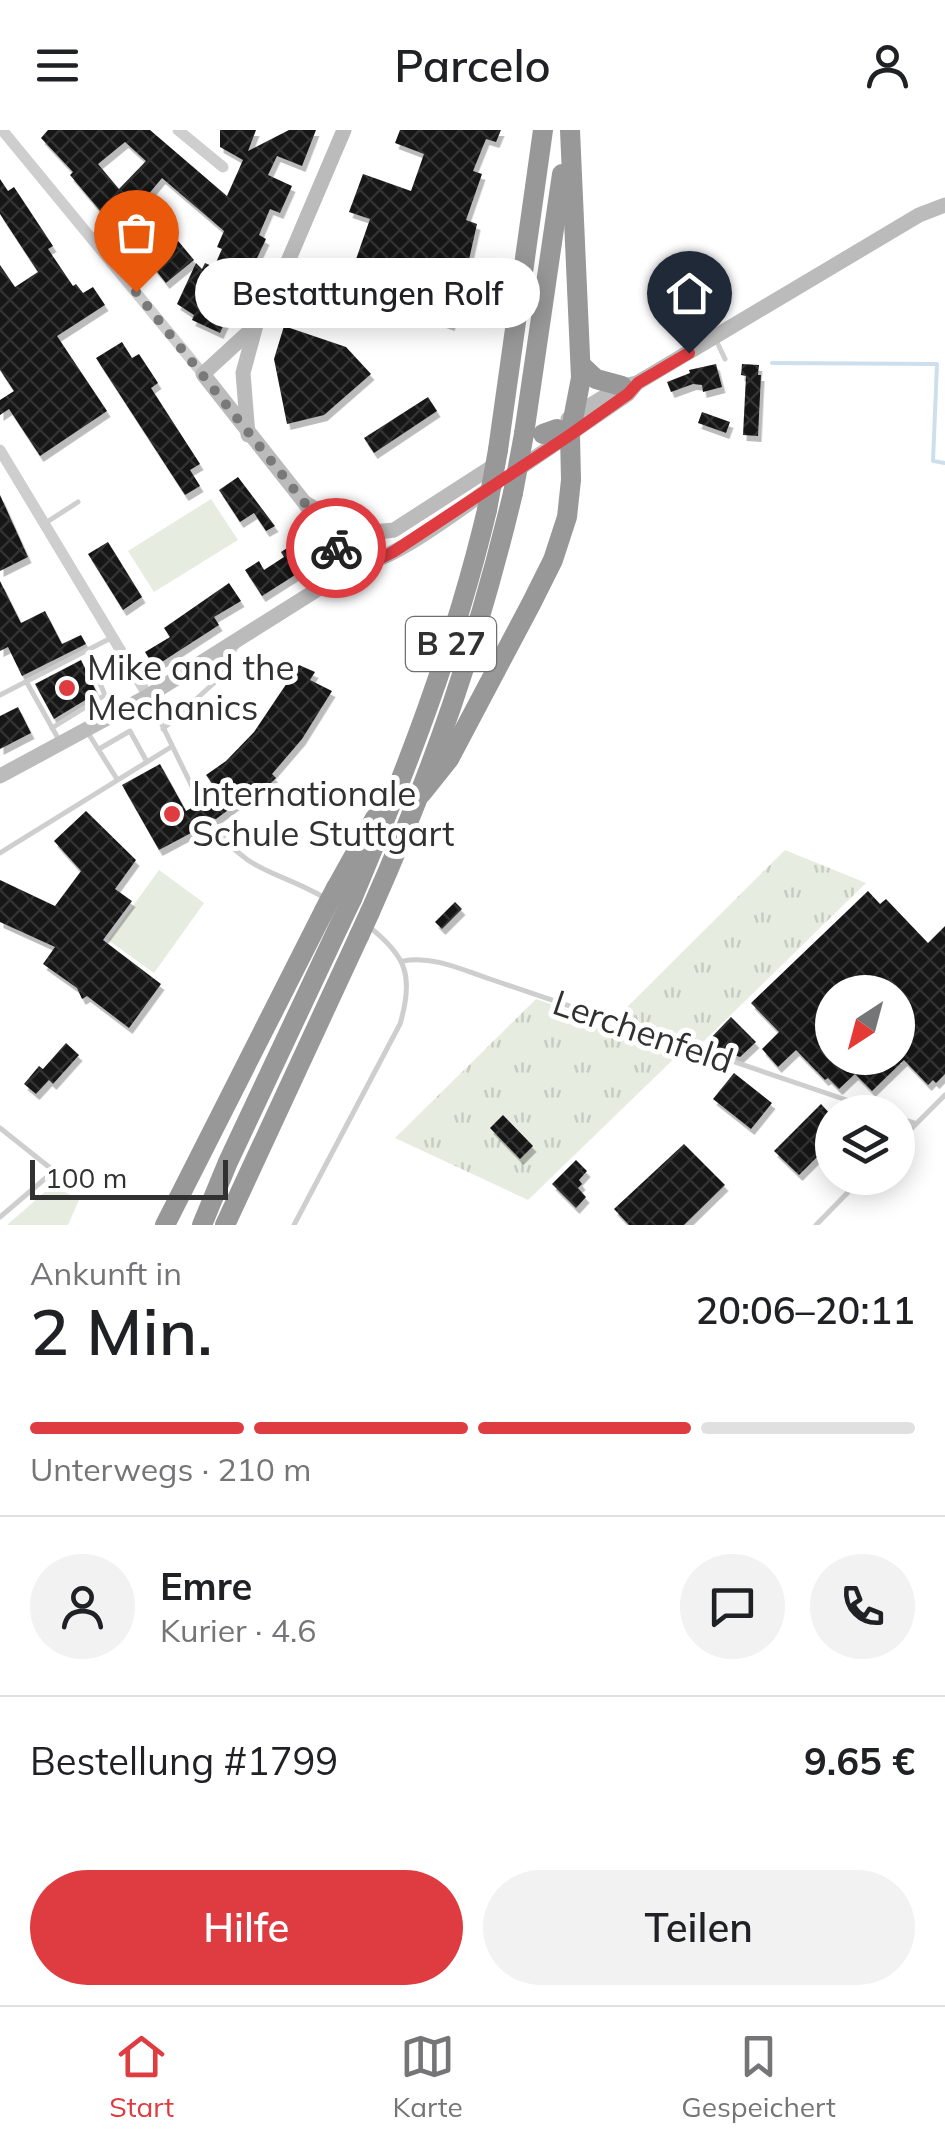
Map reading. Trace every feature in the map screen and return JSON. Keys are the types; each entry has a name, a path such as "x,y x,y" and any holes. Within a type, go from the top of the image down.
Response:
{"highway":[{"name":"B 27","path":"333,903 357,846 404,775 456,629 498,450 543,130"},
{"name":"B 27","path":"225,1225 370,912 420,794 472,650 513,492 534,434 569,130"},
{"path":"534,434 556,429 570,435 577,413 581,365 569,130"},
{"path":"581,365 596,379 630,384"},
{"name":"B 27","path":"420,794 449,759 553,560 562,538 569,499 570,435"},
{"path":"202,1225 282,1045 333,903"},
{"path":"166,1225 333,903"}],"main road":[{"path":"248,435 242,373 256,324 344,130"},
{"path":"304,502 358,530 375,533 406,524 534,434 714,338 920,215 945,205"},
{"path":"256,324 203,374 335,547 358,564"},
{"path":"0,776 148,696 358,564 393,552 628,394 630,384"},
{"path":"320,586 335,547 358,530"}],"street":[{"path":"178,130 223,167"},
{"path":"2,132 203,374"},
{"path":"0,450 148,696"}],"lane":[{"path":"714,338 725,359"},
{"path":"45,523 78,502"},
{"path":"0,694 113,636"},
{"path":"164,728 214,683 240,639"},
{"path":"52,728 104,695 86,651"},
{"path":"26,681 61,744"},
{"path":"148,696 200,803"},
{"path":"87,730 117,780"},
{"path":"98,749 130,731 146,762"},
{"path":"0,853 171,747"},
{"path":"211,822 229,847 248,862 333,903 374,930 403,961 409,996 400,1024 294,1225"},
{"name":"Lerchenfeld","path":"403,961 417,958 438,962 490,978 832,1095"},
{"path":"915,1124 945,1094"},
{"path":"0,1128 54,1171 0,1216"},
{"path":"816,1225 845,1195"}],"green space":[{"path":"211,499 238,540 154,592 128,551"},
{"path":"785,850 866,883 701,1044 618,1016"},
{"path":"159,870 204,903 154,973 108,940"},
{"path":"536,999 683,1050 528,1200 395,1138"},
{"path":"53,1185 79,1200 68,1225 7,1225"}],"building":[{"path":"48,130 150,130 227,196 243,160 220,147 220,130 256,130 248,151 289,130 316,130 302,166 277,156 268,175 292,186 280,213 270,209 259,235 266,239 250,273 253,275 238,308 233,305 220,333 192,320 194,315 177,304 196,263 202,269 205,263 214,267 224,231 162,178 140,210 162,236 169,230 194,260 166,283 142,253 138,256 70,175 73,172 41,138","holes":["125,142 146,161 119,189 98,164"]},
{"path":"400,130 501,130 496,142 486,139 473,171 482,174 466,220 477,224 468,264 472,265 451,325 404,308 412,285 354,265 370,219 349,212 363,174 411,191 424,154 395,143"},
{"path":"0,179 8,191 14,187 53,246 48,249 73,286 76,284 83,293 93,287 105,305 57,336 107,411 40,456 9,409 0,415 0,400 14,391 0,370 0,265 15,287 38,272 0,214"},
{"path":"284,326 346,347 371,374 324,415 287,424 274,359"},
{"path":"122,342 132,358 139,354 158,383 151,388 200,464 190,470 200,486 185,495 96,358"},
{"path":"716,364 722,387 703,392 702,385 693,384 671,392 667,382 690,373 689,370"},
{"path":"742,364 759,365 758,436 743,435 746,376 741,375"},
{"path":"428,397 437,411 374,453 364,438"},
{"path":"702,412 730,422 726,433 698,423"},
{"path":"238,477 275,526 266,531 254,513 240,522 219,490"},
{"path":"0,495 28,557 0,571"},
{"path":"108,542 142,597 123,610 88,554"},
{"path":"295,543 311,565 262,596 245,570 259,561 264,570 284,557 281,552"},
{"path":"0,581 21,623 45,611 62,644 81,635 86,644 22,676 8,647 0,651"},
{"path":"229,583 241,601 214,617 219,625 154,667 145,652 170,637 164,628"},
{"name":"Mike and the Mechanics","path":"81,660 97,693 54,719 35,684"},
{"name":"Internationale Schule Stuttgart","path":"299,665 315,672 310,680 332,691 302,739 272,774 276,778 252,802 247,796 216,819 208,817 206,825 159,850 122,785 160,764 186,811 195,806 204,808 205,800 218,792 206,775 254,732"},
{"path":"18,707 31,733 0,749 0,716"},
{"name":"Internationale Schule Stuttgart","path":"86,811 136,860 115,889 132,901 103,940 161,984 129,1028 87,996 82,999 77,988 43,964 55,947 0,922 0,880 55,906 81,871 54,841"},
{"path":"868,891 880,904 886,899 928,943 945,926 945,1074 936,1083 933,1080 928,1085 915,1071 915,975 815,975 815,1070 796,1050 778,1067 762,1049 779,1032 751,1003"},
{"path":"455,902 462,909 442,929 435,922"},
{"path":"731,1017 756,1042 740,1057 704,1045"},
{"path":"66,1043 79,1055 53,1084 49,1080 36,1094 24,1084"},
{"path":"734,1073 772,1103 751,1129 713,1099"},
{"path":"820,1075 854,1075 839,1089 828,1078"},
{"path":"856,1075 889,1075 872,1091"},
{"path":"815,1110 815,1159 799,1175 774,1151"},
{"path":"503,1115 533,1146 520,1159 490,1128"},
{"path":"684,1144 725,1185 684,1225 629,1225 614,1209"},
{"path":"576,1160 587,1171 578,1188 586,1197 576,1208 552,1184"}],"waterway":[{"path":"772,363 937,364 933,461 945,463"}],"way so far":[{"path":"136,292 304,502 336,548"}],"place":[{"name":"Bestattungen Rolf","path":"136,292"},
{"name":"Mike and the Mechanics","path":"67,688"},
{"name":"Internationale Schule Stuttgart","path":"172,814"}],"route":[{"path":"336,548 358,564 393,552 570,435 638,383 689,353"}]}
